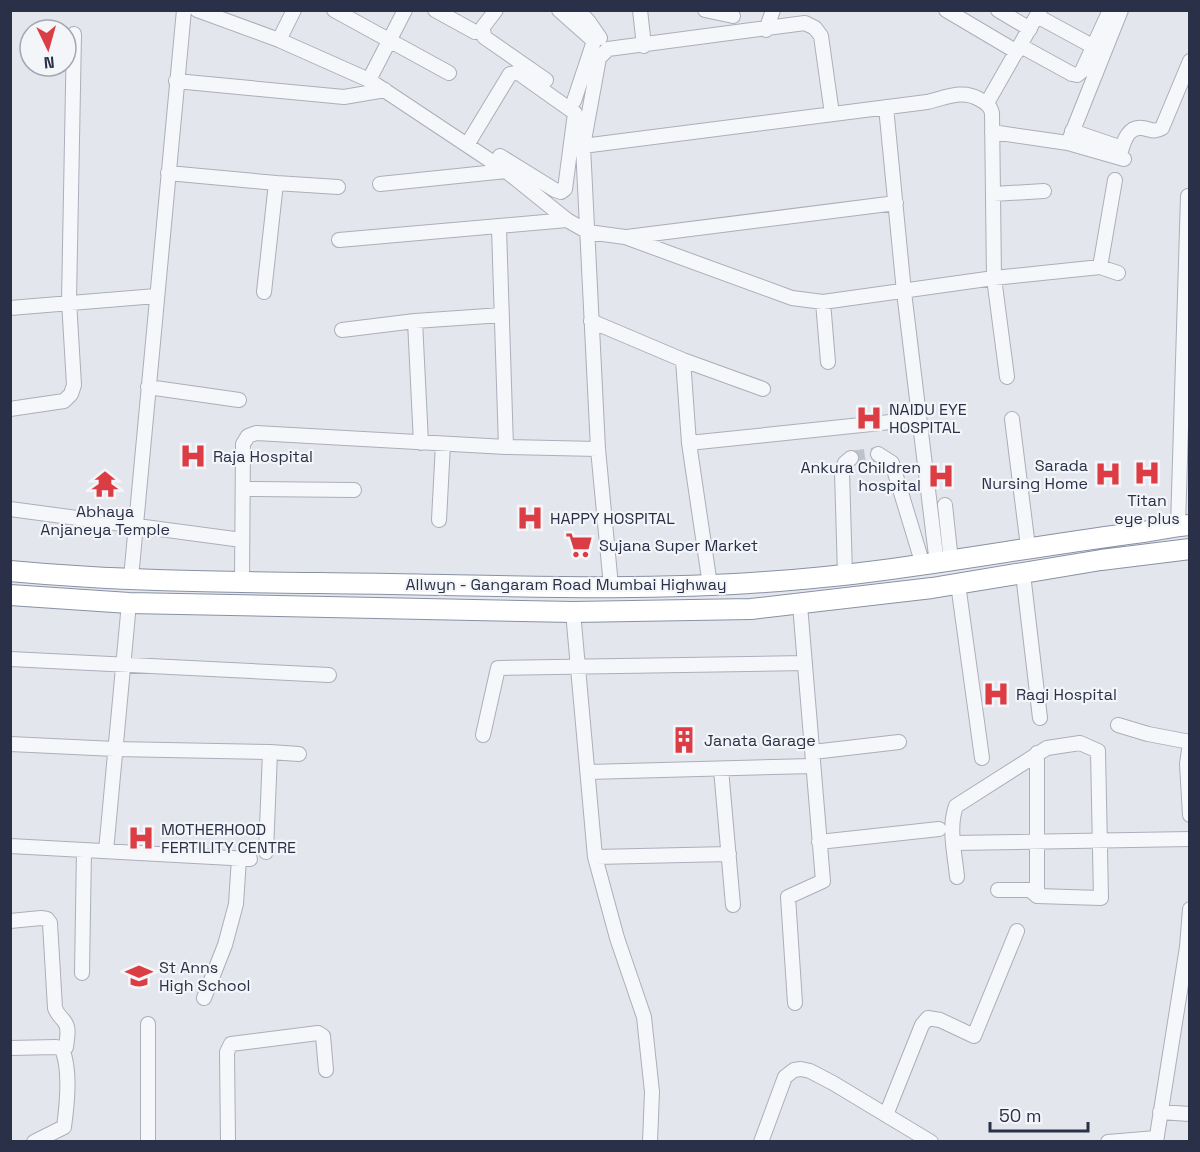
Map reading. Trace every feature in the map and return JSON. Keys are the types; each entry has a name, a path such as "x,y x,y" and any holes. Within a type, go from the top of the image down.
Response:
{"highway":[{"name":"Allwyn - Gangaram Road Mumbai Highway","path":"10,571 242,583 506,587 710,585 845,575 1184,525"},
{"name":"Allwyn - Gangaram Road Mumbai Highway","path":"10,595 129,603 573,612 752,609 800,605 958,584 1101,560 1190,549"}],"street":[{"path":"131,578 184,10"},
{"path":"279,40 294,10"},
{"path":"334,10 449,73"},
{"path":"369,80 405,10"},
{"path":"435,10 475,32"},
{"path":"495,10 483,27 484,37 589,112"},
{"path":"559,10 594,41 574,101"},
{"path":"578,10 608,49"},
{"path":"640,10 644,46"},
{"path":"705,10 727,15 719,36"},
{"path":"766,30 773,10"},
{"path":"946,10 1019,49 1077,75 1082,71 1110,10"},
{"path":"998,10 1030,29"},
{"path":"1070,137 1121,10"},
{"path":"205,12 279,40 369,80 470,140 501,163 567,220 588,232 625,237 792,298 823,302 994,278 1100,267 1118,273"},
{"path":"987,103 1039,13 1094,47"},
{"path":"611,586 598,448 583,146 599,58 608,49 766,30 799,23 815,28 821,36 832,114"},
{"path":"992,132 1070,137 1122,155 1128,134 1132,129 1141,128 1152,132 1162,128 1190,60"},
{"path":"380,184 501,163 561,192 565,189 575,113 520,74 510,74 470,140"},
{"path":"10,409 64,400 71,394 74,385 69,302 73,78"},
{"path":"176,81 344,97 385,90"},
{"path":"583,146 927,102 969,93 987,103 992,112 994,278 1007,377"},
{"path":"886,107 904,292 937,563"},
{"path":"168,173 338,187"},
{"path":"1100,267 1115,180"},
{"path":"264,292 276,183"},
{"path":"993,194 1044,191"},
{"path":"1184,525 1188,196"},
{"path":"625,237 896,203"},
{"path":"339,240 499,228 567,220"},
{"path":"499,228 506,447"},
{"path":"10,308 156,296"},
{"path":"823,302 828,362"},
{"path":"342,330 415,321 502,315"},
{"path":"415,321 421,443"},
{"path":"591,321 683,360 763,388"},
{"path":"683,360 689,442 710,585"},
{"path":"148,387 239,400"},
{"path":"689,442 919,419"},
{"path":"1012,419 1029,547"},
{"path":"242,583 243,444 248,435 256,433 506,447 598,448"},
{"path":"439,520 443,444"},
{"path":"878,454 892,463 937,563"},
{"path":"845,575 842,471 845,463 851,458"},
{"path":"243,489 354,490"},
{"path":"937,563 945,505"},
{"path":"10,510 242,540"},
{"path":"1023,574 1040,718"},
{"path":"958,584 982,758"},
{"path":"106,851 129,603"},
{"path":"795,1003 788,897 823,881 800,605"},
{"path":"573,612 595,857 617,938 644,1017 652,1112 650,1142"},
{"path":"10,659 329,675"},
{"path":"483,735 498,668 805,663"},
{"path":"1118,725 1189,743 1187,764 1190,814"},
{"path":"588,772 722,768 813,759 899,742"},
{"path":"957,877 952,817 956,806 1047,748 1080,743 1098,751 1101,898 1036,896 1030,890 998,890"},
{"path":"10,744 299,754"},
{"path":"266,852 270,752"},
{"path":"1036,753 1036,896"},
{"path":"722,768 733,905"},
{"path":"819,842 939,829"},
{"path":"954,843 1190,839"},
{"path":"10,846 244,859 236,904 225,945 204,998"},
{"path":"82,973 84,850"},
{"path":"595,857 729,854"},
{"path":"1108,1142 1156,1140 1188,946 1190,909"},
{"path":"10,921 40,918 47,919 50,923 55,1008 68,1028 66,1047 62,1049"},
{"path":"886,1115 922,1025 928,1018 940,1020 974,1036 1017,931"},
{"path":"148,1024 148,1142"},
{"path":"228,1142 227,1052 231,1044 318,1033 323,1036 325,1044 326,1070"},
{"path":"10,1048 56,1047 62,1049 66,1058 67,1108 64,1127 34,1142"},
{"path":"761,1142 785,1077 794,1070 810,1071 931,1142"},
{"path":"1160,1112 1190,1114"}],"tunnel":[{"path":"851,458 878,454"}],"place":[{"name":"NAIDU EYE HOSPITAL","path":"869,418"},
{"name":"Raja Hospital","path":"193,456"},
{"name":"Titan eye plus","path":"1147,473"},
{"name":"Sarada Nursing Home","path":"1108,474"},
{"name":"Ankura Children hospital","path":"941,476"},
{"name":"Abhaya Anjaneya Temple","path":"105,484"},
{"name":"HAPPY HOSPITAL","path":"530,518"},
{"name":"Sujana Super Market","path":"579,545"},
{"name":"Ragi Hospital","path":"996,694"},
{"name":"Janata Garage","path":"684,740"},
{"name":"MOTHERHOOD FERTILITY CENTRE","path":"141,838"},
{"name":"St Anns High School","path":"139,976"}]}
